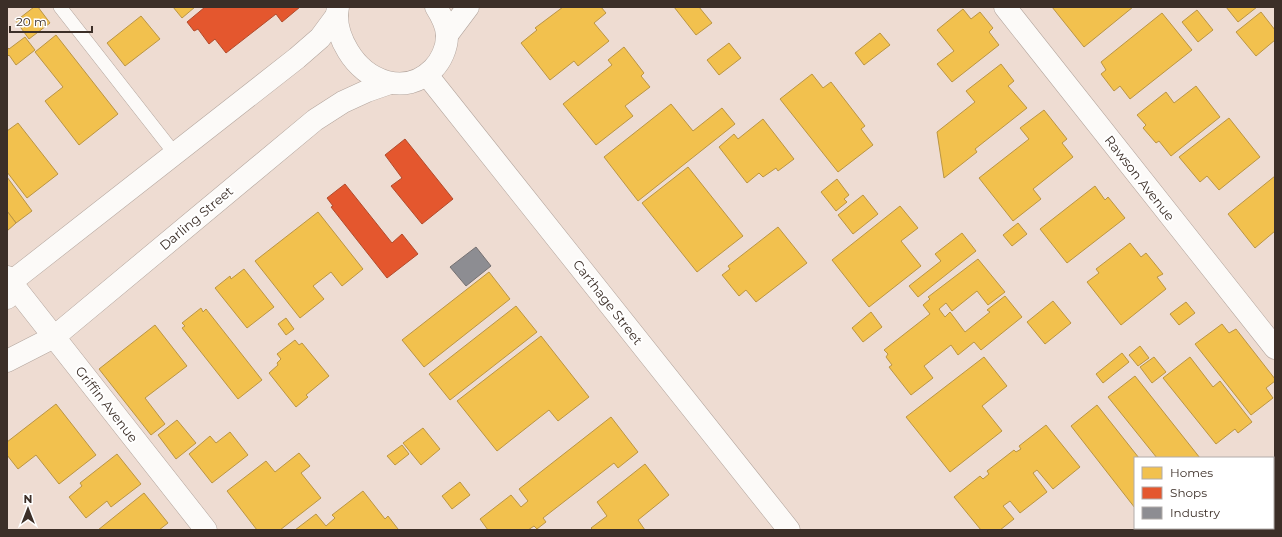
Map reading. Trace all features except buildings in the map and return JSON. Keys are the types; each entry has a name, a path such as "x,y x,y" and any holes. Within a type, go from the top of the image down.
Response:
{"street":[{"path":"338,11 339,30 344,45 352,58 375,77 390,83 403,84 415,81 427,75 437,64 444,52 447,35 443,21 436,7"},
{"path":"447,35 468,7"},
{"name":"Rawson Avenue","path":"1005,7 1275,348"},
{"path":"8,286 297,58 320,38 338,11"},
{"name":"Carthage Street","path":"427,75 789,530"},
{"name":"Darling Street","path":"7,361 54,337 315,120 343,102 367,91 390,83"},
{"name":"Griffin Avenue","path":"8,286 54,337 206,530"}],"lane":[{"path":"60,7 175,154"}]}
